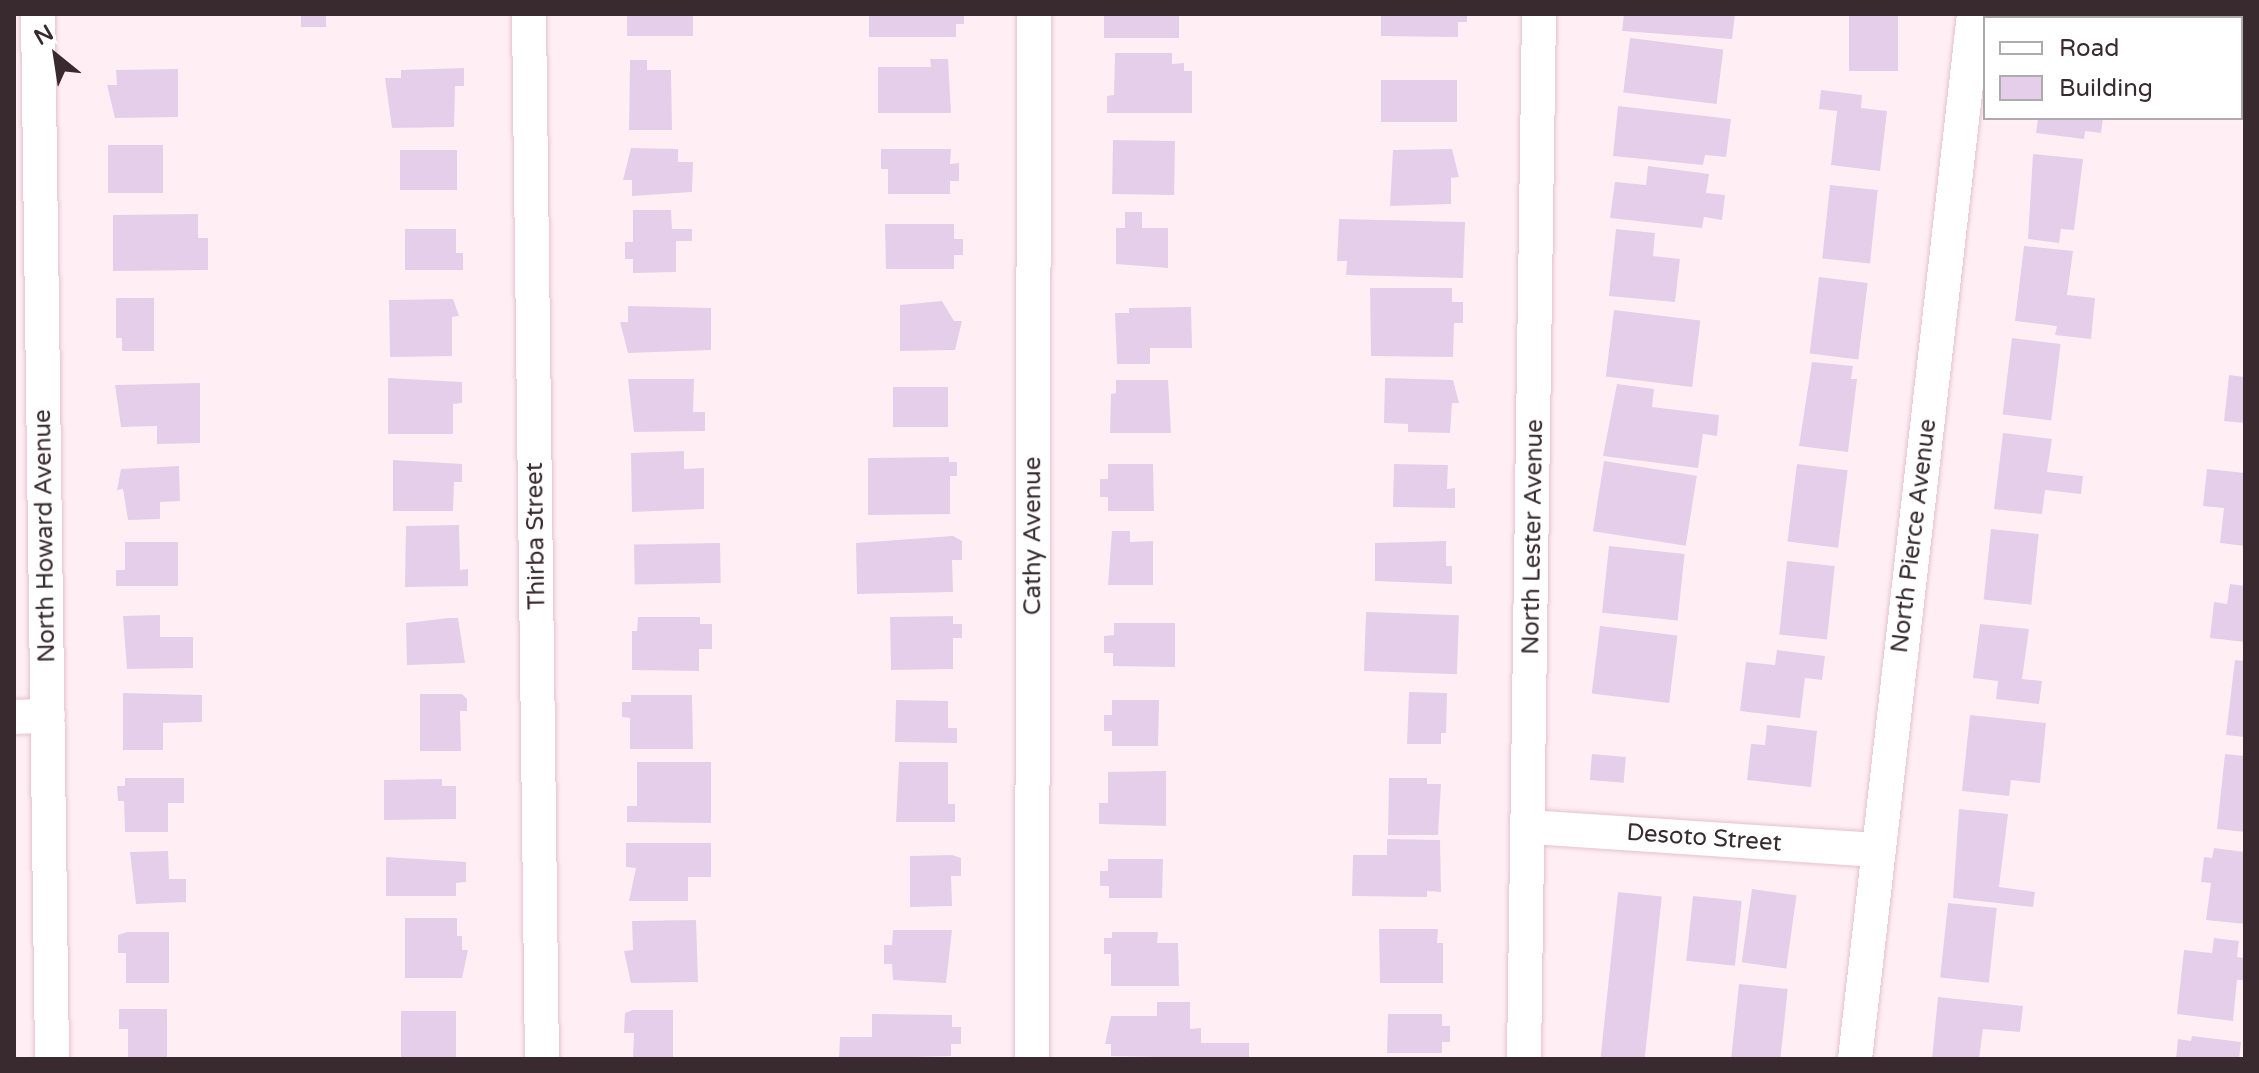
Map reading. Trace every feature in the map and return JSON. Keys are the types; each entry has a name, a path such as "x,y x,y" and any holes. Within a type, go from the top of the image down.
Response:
{"street":[{"name":"North Howard Avenue","path":"38,14 27,256 48,716 52,1059"},
{"name":"Thirba Street","path":"529,14 542,1059"},
{"name":"Cathy Avenue","path":"1032,1059 1034,14"},
{"name":"North Lester Avenue","path":"1524,1059 1530,827 1539,14"},
{"name":"North Pierce Avenue","path":"1855,1059 1974,14"},
{"path":"14,717 48,716"},
{"name":"Desoto Street","path":"1530,827 1878,850"}],"building":[{"path":"301,14 326,14 326,27 301,27"},
{"path":"627,14 693,14 693,36 627,36"},
{"path":"869,14 964,14 964,24 956,24 956,37 869,37"},
{"path":"1104,14 1179,14 1179,38 1104,38"},
{"path":"1381,14 1467,14 1467,22 1458,22 1458,37 1381,36"},
{"path":"1624,14 1735,14 1732,39 1622,31"},
{"path":"1849,14 1898,14 1898,71 1849,71"},
{"path":"2050,14 2104,14 2077,16"},
{"path":"1630,38 1723,49 1717,104 1623,93"},
{"path":"1115,53 1172,53 1172,64 1184,63 1184,71 1192,71 1192,113 1107,113 1107,96 1114,95"},
{"path":"930,59 948,59 951,113 878,113 878,67 931,67"},
{"path":"630,60 647,60 647,70 671,70 672,130 629,130"},
{"path":"464,68 464,86 455,86 454,127 392,128 385,78 401,78 401,70"},
{"path":"178,69 178,117 115,118 107,85 117,85 116,70"},
{"path":"1381,80 1457,80 1457,122 1381,122"},
{"path":"1821,90 1862,95 1861,108 1887,111 1880,171 1831,165 1837,111 1819,109"},
{"path":"1618,106 1731,119 1726,157 1705,155 1703,165 1613,156"},
{"path":"2038,120 2103,120 2101,133 2085,131 2084,139 2036,133"},
{"path":"1113,140 1175,141 1174,195 1112,194"},
{"path":"108,145 163,145 163,193 108,193"},
{"path":"631,148 678,149 678,162 693,162 692,192 632,196 632,180 623,180"},
{"path":"881,149 951,149 950,164 959,163 959,181 950,181 950,194 888,194 888,169 881,169"},
{"path":"1452,149 1459,177 1451,178 1451,204 1390,206 1393,150"},
{"path":"400,150 457,150 457,190 400,190"},
{"path":"2033,154 2083,159 2074,230 2061,229 2059,243 2028,239"},
{"path":"1648,166 1709,174 1706,193 1725,195 1722,220 1704,217 1702,228 1610,218 1615,182 1646,185"},
{"path":"1830,185 1878,190 1870,264 1822,259"},
{"path":"633,210 671,210 672,229 692,229 692,241 676,241 676,272 633,273 633,259 625,259 625,242 633,242"},
{"path":"1125,212 1142,212 1142,228 1168,228 1168,268 1116,264 1116,228 1125,228"},
{"path":"198,214 198,238 208,238 208,270 113,271 113,215"},
{"path":"1339,219 1465,222 1463,278 1346,275 1347,261 1337,261"},
{"path":"885,224 954,224 954,239 963,239 963,255 954,255 954,269 886,269"},
{"path":"405,229 456,229 456,253 463,253 463,270 405,270"},
{"path":"1616,229 1655,233 1653,256 1680,259 1675,302 1609,296"},
{"path":"2024,246 2073,251 2067,295 2095,298 2091,339 2055,335 2057,326 2015,321"},
{"path":"1819,277 1868,283 1858,359 1810,353"},
{"path":"1370,288 1452,288 1452,302 1463,302 1463,323 1454,323 1453,357 1371,356"},
{"path":"116,298 154,298 154,351 122,351 122,338 116,338"},
{"path":"453,299 459,316 452,317 452,356 390,357 389,300"},
{"path":"942,301 954,321 962,321 955,350 900,351 900,305"},
{"path":"628,306 711,308 711,350 628,353 620,322 628,322"},
{"path":"1191,307 1192,348 1150,348 1150,364 1117,364 1115,313 1129,313 1129,308"},
{"path":"1614,310 1700,321 1692,387 1606,377"},
{"path":"2012,338 2061,344 2051,420 2003,414"},
{"path":"1812,362 1853,366 1851,379 1857,379 1848,452 1799,446"},
{"path":"2229,375 2245,377 2245,423 2224,421"},
{"path":"388,378 462,382 462,403 453,404 453,434 388,434"},
{"path":"1385,378 1453,380 1459,403 1452,403 1450,433 1408,432 1408,424 1384,423"},
{"path":"628,379 694,379 693,412 705,412 705,431 634,432"},
{"path":"1116,380 1168,380 1171,433 1110,433 1111,394 1116,393"},
{"path":"200,383 200,443 157,444 157,426 121,427 115,385"},
{"path":"1617,384 1654,389 1652,407 1719,415 1717,436 1703,434 1698,468 1603,456"},
{"path":"893,387 948,387 948,427 893,427"},
{"path":"2003,433 2052,439 2047,472 2083,476 2081,494 2045,490 2042,514 1994,509"},
{"path":"684,451 684,469 704,468 704,509 632,512 631,453"},
{"path":"949,457 949,462 957,462 957,476 950,476 950,514 868,515 868,458"},
{"path":"393,460 462,464 462,482 454,482 453,511 393,511"},
{"path":"1604,461 1697,476 1686,546 1593,531"},
{"path":"1108,464 1153,464 1154,511 1108,511 1108,497 1100,497 1100,479 1108,479"},
{"path":"1394,464 1448,465 1447,489 1455,488 1455,508 1393,507"},
{"path":"1797,464 1848,470 1838,548 1787,541"},
{"path":"179,466 180,501 160,502 160,519 128,520 123,489 117,490 121,469"},
{"path":"2207,469 2245,473 2245,546 2220,543 2224,508 2203,506"},
{"path":"459,525 460,570 468,569 468,586 405,587 406,526"},
{"path":"1991,529 2039,534 2031,605 1984,600"},
{"path":"1112,531 1130,531 1130,542 1153,541 1153,585 1108,585"},
{"path":"953,536 962,541 962,560 952,560 953,592 857,594 856,543"},
{"path":"1446,541 1446,566 1452,566 1452,584 1375,581 1375,543"},
{"path":"125,542 178,542 178,586 116,586 116,570 125,570"},
{"path":"720,543 721,583 635,584 634,545"},
{"path":"1609,546 1685,554 1678,621 1602,613"},
{"path":"1787,561 1835,566 1827,640 1779,635"},
{"path":"2230,584 2245,586 2245,642 2210,638 2214,602 2227,604"},
{"path":"1366,612 1459,615 1457,674 1364,671"},
{"path":"160,615 160,637 193,637 193,668 127,669 123,616"},
{"path":"953,616 953,624 962,624 962,638 953,638 953,669 891,670 890,617"},
{"path":"638,617 700,617 700,624 712,624 712,649 699,649 699,671 632,670 632,631 637,631"},
{"path":"458,618 465,663 407,665 406,623"},
{"path":"1114,623 1175,623 1175,667 1113,666 1113,653 1104,653 1104,636 1114,635"},
{"path":"1980,624 2029,629 2022,679 2042,681 2039,704 1996,699 1998,681 1973,678"},
{"path":"1600,626 1677,636 1669,703 1592,693"},
{"path":"1777,650 1825,656 1822,680 1805,678 1800,718 1740,711 1746,662 1775,665"},
{"path":"2235,660 2245,661 2245,737 2226,735"},
{"path":"1409,692 1447,693 1446,733 1441,733 1441,744 1407,744"},
{"path":"123,693 202,695 202,722 163,723 163,750 123,750"},
{"path":"420,694 462,694 467,699 467,711 460,711 461,751 420,751"},
{"path":"631,695 692,695 693,749 630,749 630,718 622,717 622,702 631,702"},
{"path":"896,700 948,701 948,728 957,728 957,743 895,742"},
{"path":"1112,700 1159,700 1158,746 1112,746 1112,731 1104,731 1104,715 1112,715"},
{"path":"1970,715 2046,723 2040,783 2011,780 2009,796 1962,791"},
{"path":"1767,725 1817,731 1811,787 1747,780 1751,744 1765,745"},
{"path":"1592,754 1626,757 1624,783 1590,780"},
{"path":"2225,754 2245,756 2245,832 2217,829"},
{"path":"637,762 711,762 711,823 627,822 627,806 637,806"},
{"path":"899,762 948,762 948,804 955,804 955,822 896,822"},
{"path":"1166,771 1166,826 1099,824 1099,803 1108,803 1108,772"},
{"path":"125,778 184,778 184,803 168,803 168,832 125,832 124,801 118,801 117,786 125,786"},
{"path":"1389,778 1427,778 1427,784 1441,784 1438,835 1388,835"},
{"path":"442,779 442,786 456,786 456,819 384,820 384,780"},
{"path":"1959,809 2008,814 1999,887 2035,892 2033,907 1953,898"},
{"path":"1387,839 1440,840 1441,892 1427,891 1427,897 1352,896 1353,855 1387,855"},
{"path":"626,843 711,843 711,877 688,877 688,901 629,901 636,868 626,867"},
{"path":"2214,848 2245,852 2245,924 2206,920 2211,883 2201,882 2204,857 2212,858"},
{"path":"168,851 169,879 186,879 186,902 136,904 130,852"},
{"path":"952,855 961,858 961,876 951,876 952,906 910,907 910,856"},
{"path":"386,857 466,862 466,882 456,883 456,896 386,896"},
{"path":"1108,859 1163,859 1162,898 1109,898 1109,886 1100,886 1100,871 1108,871"},
{"path":"1752,889 1797,895 1786,969 1742,962"},
{"path":"1618,892 1662,897 1645,1059 1600,1059"},
{"path":"1693,896 1742,901 1735,966 1686,961"},
{"path":"1948,903 1997,908 1989,983 1940,978"},
{"path":"405,918 457,918 457,936 462,936 462,950 468,950 462,978 405,978"},
{"path":"696,920 698,982 631,983 624,951 633,950 632,921"},
{"path":"1379,929 1438,929 1437,943 1443,943 1443,983 1380,983"},
{"path":"893,930 952,930 946,983 893,980 892,964 884,964 884,945 892,945"},
{"path":"127,932 169,932 169,983 126,983 126,953 118,953 118,935"},
{"path":"1112,932 1158,932 1157,943 1178,943 1179,986 1111,986 1111,954 1104,954 1104,938 1112,938"},
{"path":"2214,938 2239,941 2237,957 2245,958 2245,980 2237,980 2233,1021 2177,1014 2184,950 2212,953"},
{"path":"1739,984 1788,989 1780,1059 1731,1059"},
{"path":"1938,997 2023,1006 2020,1032 1983,1029 1979,1059 1932,1059"},
{"path":"1157,1002 1190,1002 1190,1029 1201,1028 1201,1043 1249,1043 1249,1059 1111,1056 1111,1044 1105,1044 1111,1016 1157,1016"},
{"path":"119,1009 167,1009 167,1059 128,1059 128,1029 119,1029"},
{"path":"633,1010 673,1010 673,1059 633,1059 634,1033 624,1033 625,1013"},
{"path":"401,1011 456,1011 456,1059 401,1059"},
{"path":"872,1014 952,1015 952,1027 961,1027 961,1044 951,1044 951,1056 839,1059 840,1037 872,1037"},
{"path":"1388,1014 1442,1014 1442,1026 1450,1026 1450,1042 1442,1042 1442,1053 1387,1053"},
{"path":"2192,1036 2241,1042 2239,1059 2176,1059 2178,1039 2191,1041"}]}
